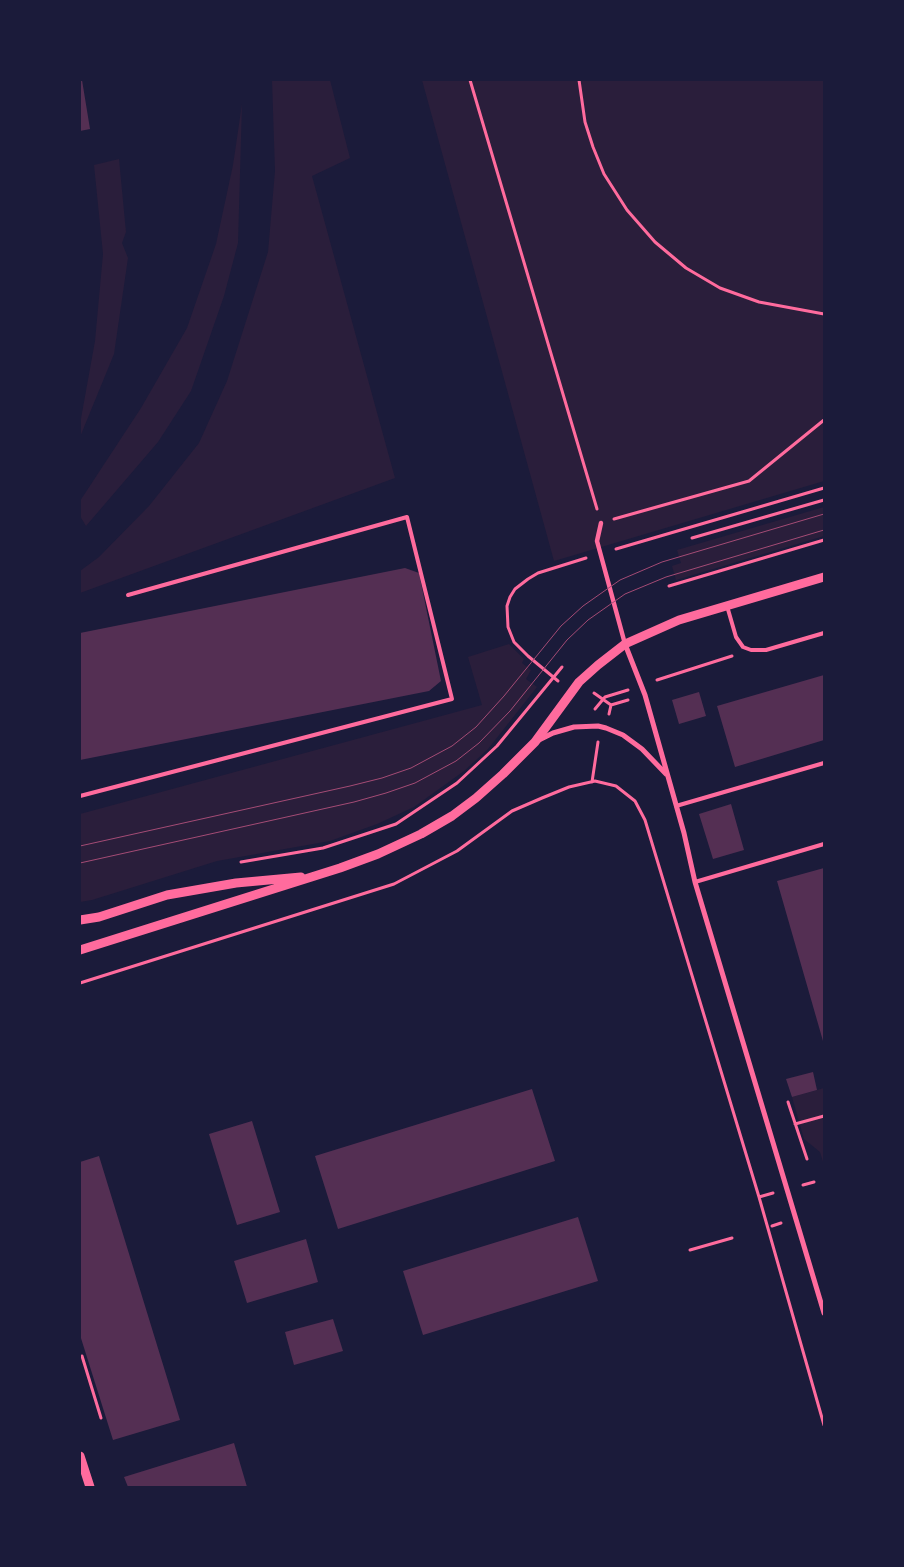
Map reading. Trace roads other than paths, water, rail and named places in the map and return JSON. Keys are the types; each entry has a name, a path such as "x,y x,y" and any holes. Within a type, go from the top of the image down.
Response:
{"street":[{"path":"601,523 597,541 625,644 645,695 695,882 824,1313"},
{"path":"80,950 319,875 378,854 441,823 490,786 535,742 580,682 598,664 625,644 679,620 824,577"},
{"path":"535,742 553,733 574,727 598,726 606,728 623,735 642,749 668,776"},
{"path":"80,920 99,917 167,895 236,884 319,875"},
{"path":"80,1456 90,1487"}],"lane":[{"path":"80,796 452,699 407,517 128,595"},
{"path":"727,606 736,637 744,648 751,650 766,650 824,633"},
{"path":"676,806 824,763"},
{"path":"695,882 824,844"}],"tram line":[{"path":"80,846 350,786 411,768 452,746 476,727 561,626 583,606 620,580 662,562 824,514"},
{"path":"80,863 354,802 415,783 456,761 479,743 510,711 567,640 588,620 625,594 666,577 824,530"}]}
